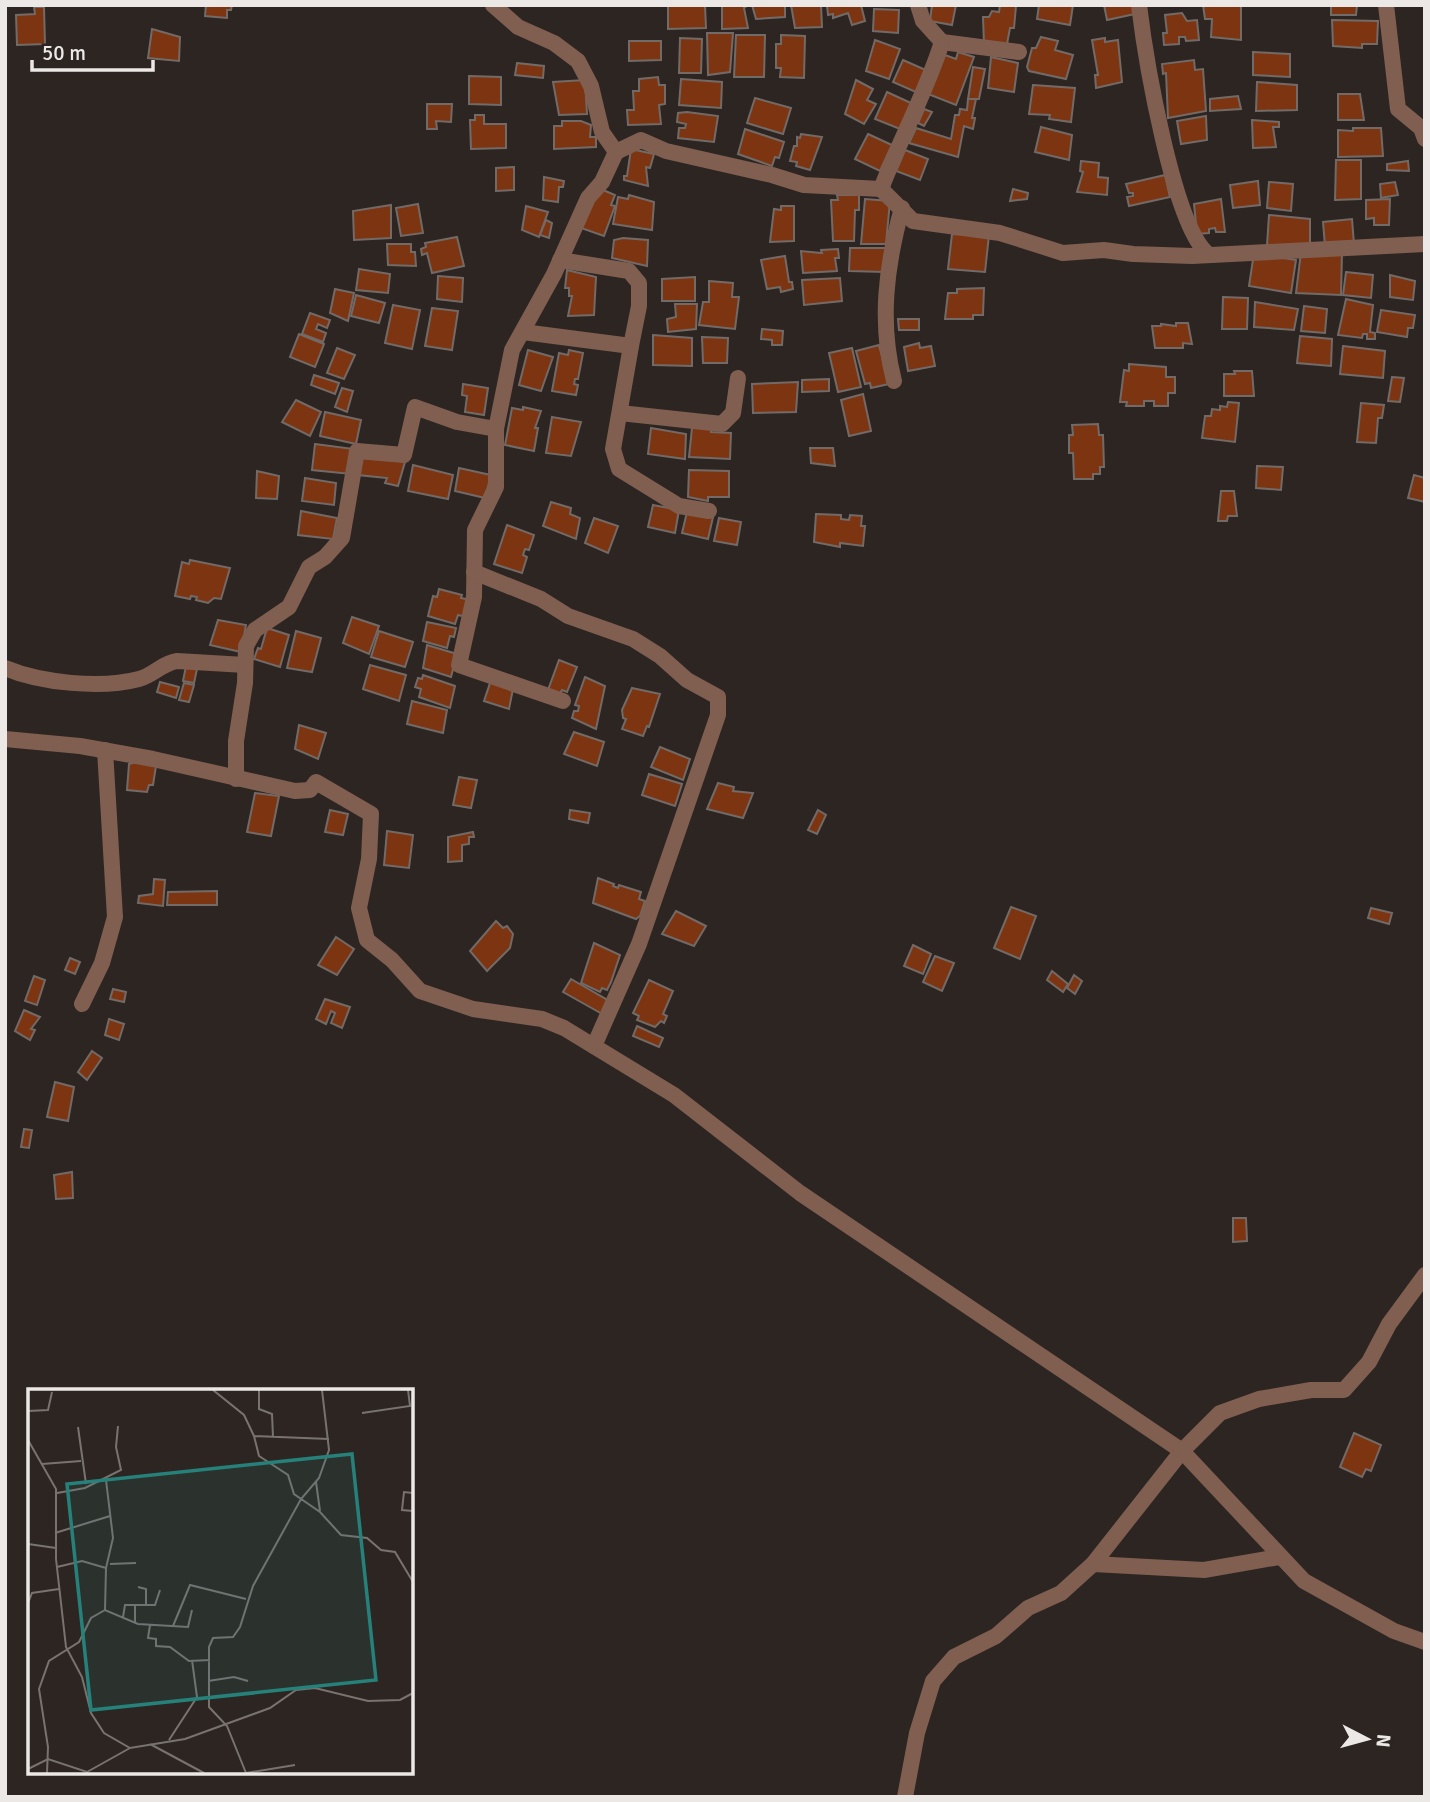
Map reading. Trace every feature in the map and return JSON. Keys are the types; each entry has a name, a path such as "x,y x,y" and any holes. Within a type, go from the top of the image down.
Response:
{"street":[{"path":"493,5 518,27 554,43 578,61 591,86 602,132 616,152"},
{"path":"918,5 923,21 942,42 1019,52"},
{"path":"1139,5 1154,104 1170,163 1192,232 1209,255"},
{"path":"1386,5 1398,109 1420,122 1425,139"},
{"path":"881,189 897,145 915,115 942,42"},
{"path":"563,701 459,664 474,597 475,530 496,487 496,429 512,350 560,260 587,198 602,182 616,152 641,140 666,151 804,185 881,189 913,221 1000,233 1063,253 1104,250 1133,254 1209,255 1425,244"},
{"path":"894,381 886,347 886,299 891,250 902,208"},
{"path":"560,260 629,271 639,283 639,306 613,449 619,469 679,506 709,511"},
{"path":"523,332 631,346"},
{"path":"620,413 722,424 733,413 738,377"},
{"path":"236,779 237,721 246,646 256,630 289,607 309,567 325,557 342,538 357,452 404,455 415,407 457,422 496,429"},
{"path":"474,572 541,599 568,616 633,639 660,656 687,680 718,697 718,715 639,944 594,1046"},
{"path":"5,668 68,684 135,680 150,676 167,662 245,666"},
{"path":"5,739 105,750 295,791 310,790 316,782 371,814 371,846 359,908 367,940 392,960 420,991 473,1009 542,1019 594,1046 674,1095 800,1193 1182,1451 1304,1581 1394,1631 1425,1642"},
{"path":"82,1004 103,963 115,917 105,750"},
{"path":"905,1797 917,1732 933,1681 954,1657 996,1636 1028,1608 1061,1593 1093,1564 1182,1451 1220,1413 1259,1399 1311,1390 1344,1390 1369,1362 1389,1324 1425,1275"},
{"path":"1093,1564 1204,1570 1279,1557"}],"building":[{"path":"206,5 232,5 231,10 227,10 227,18 205,16"},
{"path":"668,5 705,5 706,28 668,29"},
{"path":"722,5 748,5 744,8 748,28 722,29"},
{"path":"752,5 785,5 785,17 756,19"},
{"path":"791,5 821,5 822,27 795,28"},
{"path":"827,5 861,5 865,21 852,25 848,13 833,18 833,14 828,15"},
{"path":"932,5 956,5 952,25 930,21"},
{"path":"1000,5 1016,6 1014,28 1010,28 1007,44 984,44 983,17 989,17 992,11 999,12"},
{"path":"1039,5 1073,5 1070,25 1037,19"},
{"path":"1104,5 1133,5 1135,14 1107,20"},
{"path":"1203,5 1241,5 1241,40 1211,37 1212,19 1205,19"},
{"path":"1331,5 1357,5 1356,15 1331,15"},
{"path":"34,7 44,7 45,44 17,45 16,15 35,14"},
{"path":"874,9 899,10 898,33 873,31"},
{"path":"1182,13 1187,21 1197,20 1199,40 1186,41 1185,37 1179,37 1179,44 1164,45 1163,33 1167,33 1165,15"},
{"path":"1332,20 1378,21 1377,44 1362,44 1362,48 1333,46"},
{"path":"152,29 180,37 179,61 148,58"},
{"path":"707,33 733,33 730,72 708,75"},
{"path":"736,35 765,35 764,77 734,77"},
{"path":"781,35 805,36 804,78 780,77 781,68 776,68 776,44 781,44"},
{"path":"1041,37 1058,41 1055,50 1073,55 1066,79 1029,71 1027,67 1032,48 1036,48"},
{"path":"680,38 702,39 701,73 679,73"},
{"path":"1105,38 1105,42 1118,40 1122,82 1096,88 1095,75 1098,75 1092,40"},
{"path":"875,40 900,49 889,79 866,71"},
{"path":"629,41 661,41 661,60 629,61"},
{"path":"958,52 974,57 956,105 928,94 945,55 956,59"},
{"path":"1253,52 1290,54 1290,77 1253,75"},
{"path":"991,57 1018,63 1014,92 988,88"},
{"path":"903,60 928,71 918,93 893,82"},
{"path":"1194,60 1195,70 1203,69 1206,111 1168,118 1166,73 1163,74 1162,64"},
{"path":"517,63 544,66 543,78 515,75"},
{"path":"973,67 985,69 979,99 968,99"},
{"path":"469,76 501,77 501,105 469,104"},
{"path":"658,77 659,85 665,85 665,104 659,105 661,124 628,125 627,110 634,110 633,91 639,91 639,79"},
{"path":"681,79 722,82 721,108 679,105"},
{"path":"585,80 587,114 559,115 553,82"},
{"path":"856,80 873,89 867,100 876,104 864,124 845,114"},
{"path":"1257,82 1297,85 1297,110 1256,111"},
{"path":"1033,85 1075,88 1071,122 1049,119 1050,115 1029,114"},
{"path":"887,92 911,103 900,129 875,119"},
{"path":"1338,94 1360,94 1364,120 1338,120"},
{"path":"1238,96 1241,109 1210,111 1210,99"},
{"path":"755,98 791,108 783,134 747,123"},
{"path":"968,99 976,99 972,118 975,118 973,129 964,126 958,157 909,143 916,128 951,139 955,115 959,115 960,109 967,110"},
{"path":"427,104 452,104 451,122 436,121 437,129 427,129"},
{"path":"924,109 932,112 924,126 918,123"},
{"path":"678,113 718,116 714,142 678,138 679,128 685,128 686,124 677,122"},
{"path":"475,115 484,115 484,124 506,124 506,148 471,149 470,120 475,120"},
{"path":"1206,116 1207,140 1181,144 1177,121"},
{"path":"1252,120 1279,122 1279,127 1273,127 1276,147 1253,148"},
{"path":"562,121 581,121 591,125 590,137 596,137 596,147 554,149 554,126 562,126"},
{"path":"1041,127 1072,135 1069,160 1035,152"},
{"path":"1353,128 1381,128 1383,156 1338,157 1338,130 1353,131"},
{"path":"745,129 784,142 779,158 775,157 772,166 738,154"},
{"path":"801,134 822,137 810,170 790,161 794,146 797,146 797,137 800,138"},
{"path":"868,134 892,145 880,171 855,159"},
{"path":"631,149 654,154 650,168 646,167 648,186 624,180"},
{"path":"905,150 928,159 920,180 896,171"},
{"path":"1336,160 1361,160 1361,199 1335,200"},
{"path":"1081,161 1099,163 1098,177 1108,178 1107,195 1077,192 1083,172 1080,171"},
{"path":"1408,161 1409,171 1387,170 1387,164"},
{"path":"514,167 514,190 496,191 496,168"},
{"path":"1165,175 1170,197 1129,206 1127,197 1133,196 1133,193 1129,193 1126,184"},
{"path":"544,177 564,181 563,187 559,187 558,202 543,200"},
{"path":"1258,181 1260,205 1233,208 1230,185"},
{"path":"1269,182 1293,184 1291,211 1267,208"},
{"path":"1395,182 1398,195 1381,198 1380,184"},
{"path":"1013,189 1028,193 1027,199 1010,201"},
{"path":"603,190 615,195 611,205 615,206 604,236 581,228 598,192"},
{"path":"629,195 654,202 652,230 613,224 618,197 628,199"},
{"path":"837,195 859,195 859,210 855,210 854,241 833,241 831,200 838,200"},
{"path":"865,199 890,201 886,244 861,244"},
{"path":"1221,199 1225,232 1216,232 1215,228 1209,229 1209,233 1197,234 1194,204"},
{"path":"1390,199 1389,225 1374,225 1374,218 1366,219 1366,200"},
{"path":"418,204 423,233 401,236 396,208"},
{"path":"391,205 391,238 354,240 353,211"},
{"path":"526,206 548,212 539,237 522,230"},
{"path":"781,206 794,206 794,241 770,242 774,209 781,210"},
{"path":"1269,215 1310,219 1310,245 1267,245"},
{"path":"1352,219 1354,244 1325,246 1323,222"},
{"path":"546,220 552,223 549,238 540,235"},
{"path":"952,234 989,235 985,272 948,269"},
{"path":"457,237 464,266 432,273 427,253 422,255 421,249 426,247 425,243"},
{"path":"614,240 648,240 647,266 612,258"},
{"path":"387,244 411,244 411,252 415,252 416,266 388,265"},
{"path":"850,248 885,248 885,272 849,271"},
{"path":"838,249 839,258 835,258 837,271 803,273 801,251 822,253 821,250"},
{"path":"1301,252 1342,253 1341,295 1296,293"},
{"path":"1254,253 1296,260 1291,293 1249,286"},
{"path":"785,256 789,282 792,282 793,289 781,292 780,287 767,289 761,260"},
{"path":"359,269 390,274 388,293 356,290"},
{"path":"567,270 596,277 594,315 568,316 572,296 569,296 569,288 565,288"},
{"path":"1346,272 1373,275 1371,298 1343,295"},
{"path":"1390,275 1415,281 1413,300 1390,297"},
{"path":"438,276 463,278 462,302 437,299"},
{"path":"695,277 695,301 662,301 662,279"},
{"path":"840,278 842,301 804,305 802,280"},
{"path":"709,281 733,283 732,297 739,297 735,329 699,325 703,302 709,302"},
{"path":"984,288 983,315 973,315 973,319 945,319 948,293 957,293 957,289"},
{"path":"335,289 354,293 348,321 330,313"},
{"path":"356,295 385,303 379,323 351,316"},
{"path":"1223,297 1248,298 1247,329 1222,329"},
{"path":"1346,299 1373,305 1370,332 1375,333 1375,339 1367,339 1367,334 1363,334 1362,338 1338,335"},
{"path":"1255,302 1298,309 1294,330 1254,327"},
{"path":"675,304 697,304 696,329 668,332 667,319 676,317"},
{"path":"393,305 420,310 412,349 385,343"},
{"path":"1304,306 1327,309 1325,333 1301,331"},
{"path":"432,308 458,311 452,350 425,346"},
{"path":"1381,310 1415,315 1413,328 1408,328 1407,337 1377,332"},
{"path":"310,313 330,320 327,328 318,324 316,329 326,333 323,342 302,334"},
{"path":"898,319 919,319 919,330 899,330"},
{"path":"1176,323 1188,323 1192,344 1183,343 1183,348 1155,348 1152,326 1176,326"},
{"path":"762,329 783,331 782,345 772,345 772,340 761,339"},
{"path":"299,334 324,344 315,367 290,357"},
{"path":"653,335 692,338 692,366 653,365"},
{"path":"1300,336 1332,339 1331,366 1297,363"},
{"path":"702,337 728,338 727,363 703,363"},
{"path":"919,343 920,348 931,346 935,366 908,371 904,347"},
{"path":"879,345 889,384 871,388 870,383 865,384 856,351"},
{"path":"1343,346 1385,351 1383,378 1340,374"},
{"path":"337,348 355,355 344,379 327,373"},
{"path":"852,348 861,387 838,392 829,353"},
{"path":"528,350 553,357 541,391 519,385"},
{"path":"569,350 583,353 578,379 575,379 574,384 578,385 576,395 552,391 559,353 568,355"},
{"path":"1129,364 1166,367 1166,377 1175,377 1175,393 1168,393 1168,406 1154,406 1154,401 1144,401 1144,406 1126,406 1127,402 1120,402 1124,370 1129,371"},
{"path":"1234,371 1252,371 1254,396 1224,396 1224,374 1235,374"},
{"path":"314,375 339,383 335,394 311,385"},
{"path":"1392,377 1404,378 1400,402 1388,401"},
{"path":"829,379 829,391 802,392 802,380"},
{"path":"798,382 796,412 753,413 752,384"},
{"path":"463,384 488,388 484,415 465,412 467,396 462,395"},
{"path":"342,388 353,391 347,412 335,407"},
{"path":"863,394 871,431 849,436 841,400"},
{"path":"296,400 321,412 310,436 282,422"},
{"path":"1228,402 1239,403 1235,442 1202,438 1205,416 1211,416 1212,409 1227,407"},
{"path":"1361,403 1384,405 1382,418 1378,418 1376,443 1357,442"},
{"path":"523,407 541,411 535,428 538,428 534,451 505,445 512,408 523,410"},
{"path":"325,412 361,420 356,444 320,436"},
{"path":"552,417 581,422 571,456 546,453"},
{"path":"1098,424 1099,435 1103,435 1104,467 1100,467 1100,474 1093,474 1093,479 1074,479 1073,453 1069,453 1072,425"},
{"path":"711,426 711,432 731,433 730,459 689,457 692,428"},
{"path":"651,428 686,434 685,459 648,454"},
{"path":"315,444 354,449 351,474 312,470"},
{"path":"810,448 833,448 835,466 811,463"},
{"path":"363,454 405,462 398,486 385,483 387,478 358,475"},
{"path":"413,465 453,475 448,499 408,491"},
{"path":"1257,466 1283,467 1281,490 1256,488"},
{"path":"459,468 491,475 485,498 455,491"},
{"path":"689,470 729,471 729,497 708,497 708,501 688,497"},
{"path":"257,471 279,476 277,499 256,498"},
{"path":"1414,475 1425,478 1425,502 1408,498"},
{"path":"305,478 336,483 334,505 302,501"},
{"path":"1221,491 1234,491 1237,516 1228,516 1227,521 1218,521"},
{"path":"551,502 571,508 570,514 580,518 576,539 543,526"},
{"path":"653,505 679,510 675,533 648,527"},
{"path":"301,511 337,518 333,539 298,535"},
{"path":"687,512 713,517 708,539 682,533"},
{"path":"816,514 841,515 841,519 849,520 850,515 862,516 861,526 865,526 863,546 840,543 840,547 814,542"},
{"path":"594,518 618,526 608,553 585,543"},
{"path":"719,518 741,522 737,545 714,541"},
{"path":"507,525 534,535 529,550 525,549 523,555 527,557 522,573 494,564"},
{"path":"190,560 230,568 221,599 214,598 208,603 196,600 197,597 191,596 190,599 175,596 182,562 189,564"},
{"path":"439,589 471,600 466,617 458,615 455,624 428,616 433,596 437,597"},
{"path":"352,617 379,626 369,654 343,643"},
{"path":"218,620 246,625 241,652 210,645"},
{"path":"427,622 456,628 454,637 450,636 447,648 423,641"},
{"path":"267,628 289,635 280,667 254,659 258,648 261,649"},
{"path":"296,631 321,638 312,672 287,668"},
{"path":"379,631 413,642 405,667 371,657"},
{"path":"427,645 457,654 451,677 423,668"},
{"path":"559,660 577,667 567,692 562,690 559,695 548,690"},
{"path":"370,665 406,675 399,701 363,689"},
{"path":"186,666 197,669 194,683 183,681"},
{"path":"423,675 455,686 450,708 419,697 421,689 415,687 418,678 422,679"},
{"path":"492,677 514,684 509,709 484,701"},
{"path":"585,677 605,686 596,729 572,718 574,711 578,711 579,706 575,705"},
{"path":"160,682 179,687 176,698 157,692"},
{"path":"184,683 194,685 189,702 179,700"},
{"path":"632,688 660,694 649,727 647,726 643,736 622,729 626,719 623,718 622,710"},
{"path":"412,701 447,710 443,733 407,724"},
{"path":"299,725 326,733 318,759 295,749"},
{"path":"574,732 604,742 597,766 564,754"},
{"path":"660,747 690,759 683,780 651,767"},
{"path":"136,762 156,766 153,785 149,785 147,792 127,790 129,764"},
{"path":"649,774 682,784 675,806 642,795"},
{"path":"459,777 477,780 471,808 453,805"},
{"path":"718,783 734,787 733,791 753,793 743,818 707,809"},
{"path":"255,793 279,796 271,836 247,832"},
{"path":"330,810 348,814 343,835 325,832"},
{"path":"570,810 590,813 588,823 569,819"},
{"path":"818,810 826,815 817,834 808,830"},
{"path":"387,831 413,835 409,868 384,865"},
{"path":"473,832 474,837 469,837 469,844 462,845 462,861 448,862 448,837"},
{"path":"598,878 618,888 619,885 641,892 639,899 645,901 640,916 636,919 593,903"},
{"path":"154,879 165,880 163,906 138,903 139,896 153,894"},
{"path":"217,891 217,905 167,905 168,892"},
{"path":"1011,907 1036,916 1020,959 994,948"},
{"path":"1371,908 1392,913 1389,924 1368,918"},
{"path":"676,911 706,926 694,946 662,934"},
{"path":"496,921 503,928 507,926 513,934 510,948 487,971 470,951"},
{"path":"336,937 354,949 337,975 318,965"},
{"path":"594,943 620,955 607,990 602,988 600,992 581,983"},
{"path":"913,945 931,954 923,974 904,966"},
{"path":"935,956 954,963 942,991 923,982"},
{"path":"70,958 80,962 75,974 65,970"},
{"path":"1052,971 1068,984 1063,992 1047,980"},
{"path":"1074,975 1082,981 1075,994 1067,988"},
{"path":"34,976 45,980 37,1005 25,1001"},
{"path":"571,979 611,1002 604,1015 563,992"},
{"path":"649,980 673,991 663,1014 667,1016 664,1023 661,1021 655,1027 637,1020 639,1016 633,1013"},
{"path":"113,989 126,992 124,1002 110,999"},
{"path":"325,999 350,1007 342,1028 331,1023 335,1013 331,1011 326,1024 316,1019"},
{"path":"24,1010 40,1017 31,1029 35,1030 30,1040 15,1031"},
{"path":"109,1019 124,1024 119,1040 105,1035"},
{"path":"637,1026 663,1038 659,1047 633,1036"},
{"path":"92,1051 102,1058 87,1080 78,1072"},
{"path":"55,1082 74,1087 68,1121 47,1117"},
{"path":"24,1129 32,1130 29,1148 21,1147"},
{"path":"72,1172 73,1198 56,1199 54,1175"},
{"path":"1233,1218 1246,1218 1247,1241 1233,1242"},
{"path":"1354,1433 1381,1445 1371,1471 1366,1469 1362,1477 1340,1467"}]}
